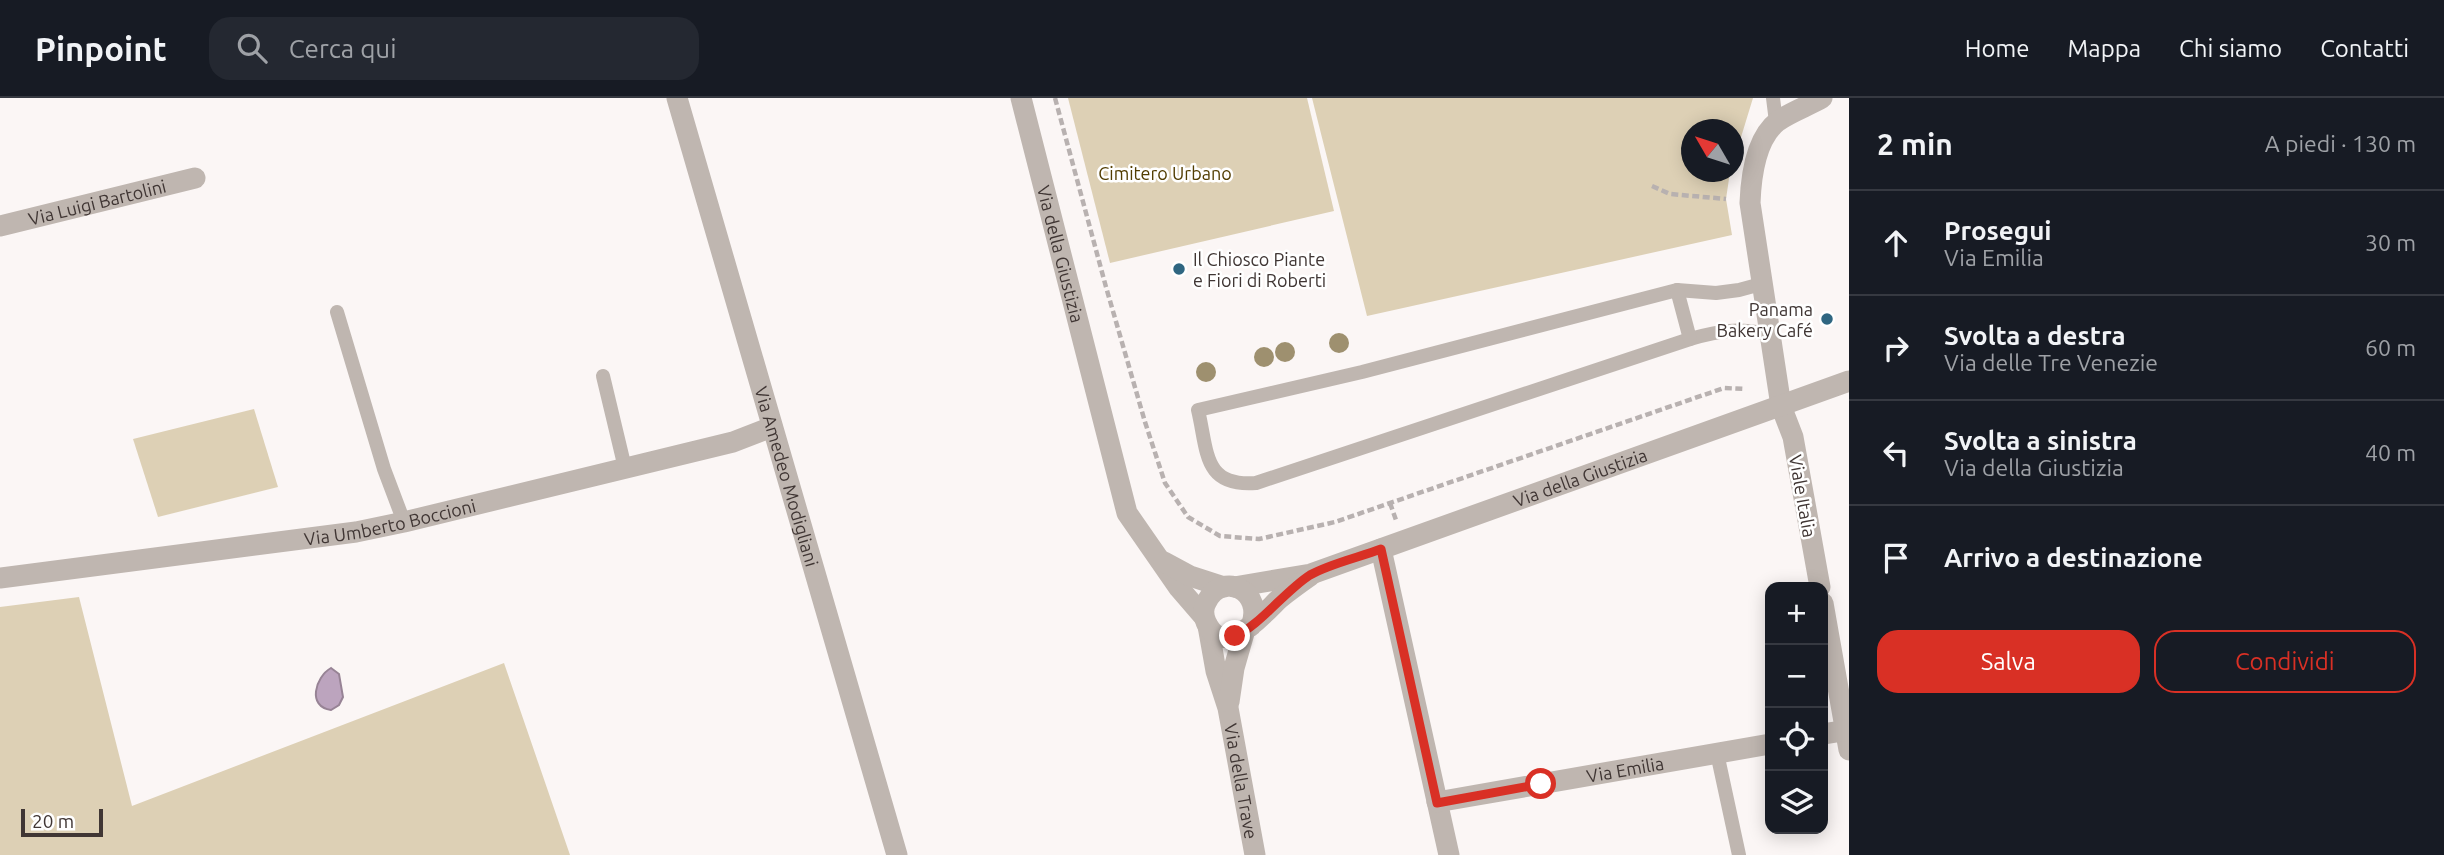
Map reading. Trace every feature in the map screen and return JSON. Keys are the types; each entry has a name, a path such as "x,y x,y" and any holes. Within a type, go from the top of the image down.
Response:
{"street":[{"name":"Via Amedeo Modigliani","path":"677,98 897,855"},
{"name":"Via della Giustizia","path":"1021,98 1127,513 1179,588 1206,621"},
{"path":"1776,122 1822,98"},
{"name":"Viale Italia","path":"1776,122 1762,144 1751,173 1749,203 1781,406 1793,437 1819,582"},
{"name":"Via Luigi Bartolini","path":"0,226 195,178"},
{"name":"Via della Giustizia","path":"1163,562 1190,576 1229,587 1311,574 1849,381"},
{"name":"Via Umberto Boccioni","path":"0,578 356,531 404,522 733,442 772,427"},
{"path":"1381,549 1449,855"},
{"name":"Via della Giustizia","path":"1247,629 1281,597 1311,574"},
{"path":"1229,587 1244,590 1254,607 1254,617 1247,629 1235,636 1215,633 1206,621 1204,607 1215,590 1229,587"},
{"name":"Via della Trave","path":"1206,621 1216,671 1228,708 1255,855"},
{"name":"Via della Trave","path":"1228,708 1234,668 1247,629"},
{"path":"1828,630 1848,737 1828,735"},
{"name":"Via Emilia","path":"1437,803 1765,745"}],"lane":[{"path":"1773,98 1776,122"},
{"path":"1760,284 1716,293 1677,290 1362,372 1198,410 1211,465 1220,478 1236,484 1256,482 1690,339 1723,330 1769,334"},
{"path":"1677,290 1690,339"},
{"path":"337,312 384,469 404,522"},
{"path":"603,376 625,468"},
{"path":"1717,753 1739,855"}],"path":[{"path":"1652,186 1670,194 1749,203"}],"green space":[{"name":"Cimitero Urbano","path":"1068,98 1307,98 1334,211 1110,263"},
{"path":"1312,98 1753,98 1744,127 1744,119 1681,119 1681,182 1729,182 1726,199 1732,235 1367,316"},
{"path":"254,409 278,487 158,517 133,439"},
{"path":"79,597 132,806 504,663 570,855 0,855 0,607"}],"shaded area":[{"path":"331,668 339,674 343,697 339,705 331,710 323,708 319,703 316,691 321,678"}],"place":[{"name":"Il Chiosco Piante e Fiori di Roberti","path":"1179,269"},
{"name":"Panama Bakery Café","path":"1827,319"}],"route":[{"path":"1235,636 1244,633 1281,597 1311,574 1381,549 1437,803 1541,784"}]}
